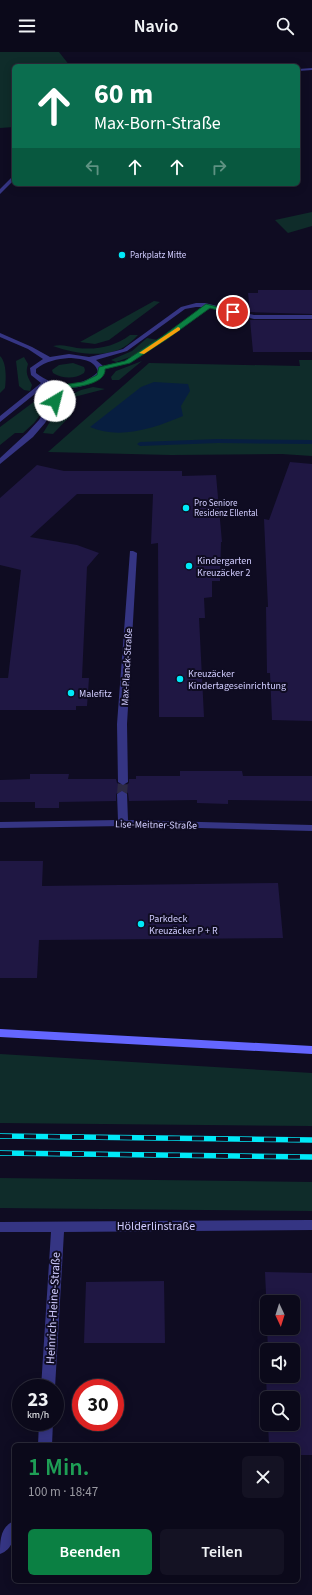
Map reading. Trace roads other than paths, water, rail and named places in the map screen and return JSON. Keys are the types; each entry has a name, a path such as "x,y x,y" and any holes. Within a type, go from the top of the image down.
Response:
{"main road":[{"path":"0,1033 312,1050"}],"street":[{"path":"300,70 312,70"},
{"path":"0,192 12,179"},
{"path":"89,359 118,353 183,308 196,305 208,306 254,317 312,317"},
{"path":"102,368 127,362 165,338 208,306"},
{"path":"0,336 30,348 48,359"},
{"path":"69,356 89,359 97,363 102,368 102,372 93,381 85,384 64,386 45,383 37,379 33,374 33,368 39,363 48,359 69,356"},
{"path":"0,420 45,383"},
{"path":"0,462 30,435 42,421 64,386"},
{"name":"Max-Planck-Straße","path":"123,782 122,724 133,553"},
{"path":"122,794 123,823"},
{"name":"Lise-Meitner-Straße","path":"0,825 123,823 312,828"},
{"name":"Hölderlinstraße","path":"0,1227 312,1225"},
{"name":"Heinrich-Heine-Straße","path":"49,1379 58,1227"},
{"path":"45,1443 46,1431"},
{"path":"0,1547 12,1531"}],"water":[{"path":"154,382 188,384 190,391 181,406 183,416 161,425 137,431 101,431 90,427 141,387"}],"waterway":[{"path":"140,444 218,441 312,442"}],"tunnel":[{"path":"122,794 123,782"}],"railway":[{"path":"0,1136 312,1140"},
{"path":"0,1153 312,1157"}],"place":[{"name":"Parkplatz Mitte","path":"122,255"},
{"name":"Pro Seniore Residenz Ellental","path":"186,508"},
{"name":"Kindergarten Kreuzäcker 2","path":"189,566"},
{"name":"Kreuzäcker Kindertageseinrichtung","path":"180,679"},
{"name":"Malefitz","path":"71,693"},
{"name":"Parkdeck Kreuzäcker P + R","path":"141,924"}]}
